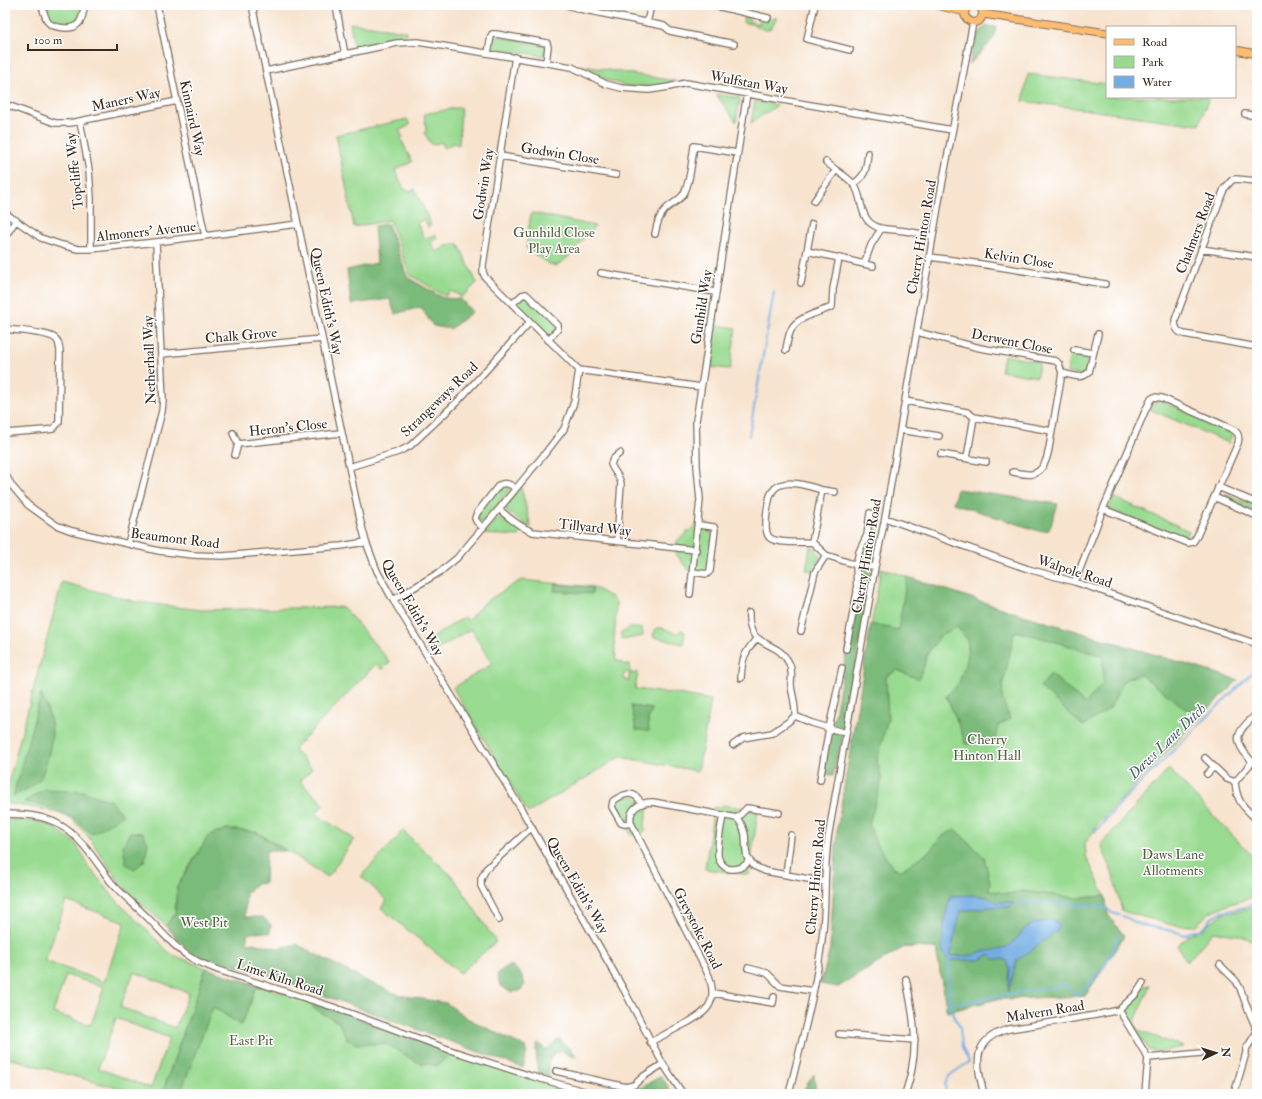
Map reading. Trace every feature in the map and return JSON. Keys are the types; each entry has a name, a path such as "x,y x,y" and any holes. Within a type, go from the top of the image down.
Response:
{"main road":[{"path":"936,5 965,12"},
{"path":"970,5 966,9 966,17 970,22 978,22 983,14 982,9 977,5"},
{"path":"983,14 1106,33"},
{"path":"1236,50 1257,54"}],"street":[{"path":"42,5 46,19 50,25 67,28 73,28 78,25 85,5"},
{"name":"Kinnaird Way","path":"157,5 205,236"},
{"name":"Queen Edith's Way","path":"252,5 341,433 366,542 377,571 393,600 532,827 624,990 650,1042 683,1094"},
{"path":"336,5 346,55"},
{"path":"568,5 664,26 670,31 734,44"},
{"path":"647,23 651,5"},
{"path":"712,5 768,18"},
{"path":"815,5 807,39 850,50"},
{"name":"Cherry Hinton Road","path":"789,1094 813,991 823,938 827,846 933,236 973,22"},
{"path":"488,53 491,36 492,34 496,34 547,42 548,47 546,62"},
{"name":"Wulfstan Way","path":"266,71 397,43 418,42 572,67 606,84 621,88 649,90 669,88 686,83 952,130"},
{"name":"Godwin Way","path":"515,57 483,272 485,277 579,370"},
{"name":"Gunhild Way","path":"690,594 699,525 700,500 697,466 696,421 747,93"},
{"name":"Maners Way","path":"80,121 177,101"},
{"name":"Topcliffe Way","path":"5,104 55,123 80,121 89,170 91,249"},
{"path":"1245,114 1257,116"},
{"path":"654,234 661,215 667,207 682,197 687,189 694,146 737,153"},
{"path":"853,184 865,173 868,153"},
{"name":"Godwin Close","path":"500,156 616,175"},
{"path":"826,162 849,179 856,187 863,213 867,221 874,226 881,229 933,236"},
{"path":"814,202 836,170"},
{"name":"Chalmers Road","path":"1257,181 1236,179 1232,180 1224,189 1175,320 1177,331 1184,334 1257,346"},
{"name":"Almoners' Avenue","path":"5,213 41,238 78,249 156,242 298,224"},
{"path":"5,237 16,220"},
{"path":"801,283 812,224"},
{"path":"864,264 870,245 881,229"},
{"name":"Netherhall Way","path":"128,544 162,411 156,242"},
{"path":"1201,249 1257,257"},
{"path":"807,251 873,266"},
{"name":"Kelvin Close","path":"930,257 1105,284"},
{"path":"786,350 789,334 794,324 832,307 834,280 839,258"},
{"path":"600,273 715,292"},
{"path":"512,304 522,295 526,294 558,325 558,329 548,340"},
{"name":"Strangeways Road","path":"349,466 398,452 410,446 458,401 530,322"},
{"path":"5,328 53,337 59,343 60,351 59,422 53,429 5,433"},
{"name":"Derwent Close","path":"917,332 980,348 1056,361 1059,364 1062,373 1048,453 1044,466 1042,470 1032,474 1013,472"},
{"path":"1062,373 1081,377 1089,372 1098,334"},
{"name":"Chalk Grove","path":"161,354 322,339"},
{"path":"1074,350 1093,353"},
{"path":"393,600 440,572 457,558 482,527 500,509 515,488 547,451 564,429 574,402 579,370 701,387"},
{"path":"1075,582 1103,509 1151,399 1154,397 1162,398 1236,431 1239,438 1238,443 1193,542 1188,543 1103,509"},
{"path":"905,401 967,412 974,417 1052,431"},
{"path":"967,458 974,417"},
{"path":"900,430 939,436"},
{"name":"Heron's Close","path":"233,433 238,444 235,455"},
{"name":"Heron's Close","path":"238,444 341,433"},
{"path":"617,541 621,484 611,464 613,459 620,452"},
{"path":"941,454 986,462"},
{"name":"Beaumont Road","path":"5,474 12,486 28,505 56,525 72,531 159,551 193,555 223,556 366,542"},
{"path":"482,527 476,521 476,513 500,485 504,483 509,484 515,488"},
{"path":"835,492 785,483 778,486 774,489 770,496 765,527 767,534 770,538 781,541 812,542 826,555 856,565 875,568"},
{"path":"1218,487 1257,503"},
{"path":"812,542 822,490"},
{"path":"1214,497 1257,516"},
{"name":"Tillyard Way","path":"500,509 510,519 523,528 533,532 696,550"},
{"name":"Cherry Hinton Road","path":"846,649 857,592 856,565 859,552 867,535 870,513"},
{"name":"Walpole Road","path":"885,518 1031,570 1075,582 1256,642"},
{"path":"693,572 707,574 710,571 716,530 714,527 699,525"},
{"path":"800,631 815,572 826,555"},
{"path":"749,613 749,622 752,633 756,638 770,645 780,653 789,663 792,673 791,685 796,706 796,716"},
{"path":"741,678 742,664 745,653 756,638"},
{"path":"820,780 842,668"},
{"path":"1257,714 1238,735 1240,745 1252,762 1257,766"},
{"path":"796,716 812,724 846,733"},
{"path":"733,745 743,738 772,733 796,716"},
{"path":"1205,758 1227,779 1235,782"},
{"path":"1252,762 1235,782 1237,797 1242,805 1257,820"},
{"path":"1207,774 1214,767"},
{"path":"642,803 636,796 629,794 620,796 613,801 612,807 621,823 626,824 631,823 631,815 638,805 653,802 737,818 742,825 745,834 746,850 749,860 754,866 760,869 786,875 825,882"},
{"path":"737,818 747,808 779,813"},
{"name":"Lime Kiln Road","path":"5,814 18,814 47,819 66,828 86,849 118,890 188,957 218,970 333,1007 453,1051 594,1094"},
{"path":"723,815 718,858 722,864 728,869 732,870 747,864 749,860"},
{"name":"Greystoke Road","path":"631,823 709,976 713,986 713,993"},
{"path":"499,920 480,886 481,880 486,869 532,827"},
{"path":"786,875 791,835"},
{"path":"1220,965 1236,981 1257,1031 1246,1049 1234,1094"},
{"path":"752,967 767,973 780,986 813,991"},
{"path":"905,1094 912,1066 915,1040 913,1012 906,979"},
{"path":"1143,983 1136,994 1119,1010 1148,1058 1145,1094"},
{"path":"650,1042 698,1018 710,1003 713,993 773,1003 774,997"},
{"name":"Malvern Road","path":"984,1094 978,1055 984,1042 990,1037 1002,1030 1119,1010"},
{"path":"839,1034 915,1040"},
{"path":"1148,1058 1201,1053"},
{"path":"556,1071 626,1087 634,1085 644,1076 663,1064"}],"green space":[{"path":"44,5 82,5 77,22 72,26 50,24"},
{"path":"744,16 749,17 749,21 759,24 761,17 777,18 770,29 765,30 743,22"},
{"path":"350,23 406,31 406,36 354,47"},
{"path":"986,26 996,27 994,38 970,64 976,39"},
{"path":"494,36 545,45 544,56 491,48"},
{"path":"584,66 676,81 651,87 627,86 607,80"},
{"path":"1028,74 1106,84 1106,98 1209,98 1199,125 1023,101"},
{"path":"716,94 740,98 736,122"},
{"path":"755,101 778,105 751,123"},
{"path":"461,107 459,145 453,143 445,148 441,142 433,145 431,144 425,134 426,128 424,114"},
{"path":"407,119 410,125 399,131 403,137 401,139 412,162 395,170 404,189 411,191 415,189 431,225 428,227 424,219 417,223 425,239 435,234 437,238 431,242 436,252 447,246 458,243 477,283 462,297 451,291 445,296 409,274 390,220 354,227 336,135"},
{"name":"Gunhild Close Play Area","path":"531,213 595,226 567,258 556,266 547,263 526,248"},
{"path":"388,224 407,277 443,298 461,299 472,312 450,329 433,326 421,307 395,314 390,299 351,304 347,270 377,263 374,226"},
{"path":"526,295 557,325 551,338 514,301"},
{"path":"717,325 736,328 730,369 711,367"},
{"path":"1070,353 1083,355 1087,359 1087,367 1082,375 1067,373"},
{"path":"1004,355 1039,362 1037,377 1001,371"},
{"path":"1156,399 1233,431 1229,443 1151,410"},
{"path":"505,485 511,489 481,523 477,518 478,514 499,489"},
{"path":"521,487 531,527 506,511 506,506"},
{"path":"957,489 1058,504 1049,530 1039,531 953,503"},
{"path":"1226,494 1257,507 1257,512 1226,499 1224,496"},
{"path":"1114,497 1189,531 1185,541 1109,509"},
{"path":"874,507 884,509 874,561 865,560 862,553 869,539"},
{"path":"501,518 522,533 519,536 484,534 497,520"},
{"path":"696,525 713,527 707,574 689,571 676,554 677,541"},
{"path":"810,547 816,549 820,556 813,571 806,570"},
{"name":"Cherry Hinton Hall","path":"881,568 1016,613 1238,680 1125,795 1097,825 1085,843 1086,856 1105,896 1108,915 1124,936 1085,996 997,999 947,1012 936,948 904,947 838,987 821,984 830,949 837,831"},
{"path":"866,569 871,573 845,728 833,775 824,774 859,584 857,576 861,571"},
{"path":"907,577 1016,613 1238,680 1199,719 1140,674 1124,680 1110,708 1083,726 1040,687 1051,674 1085,704 1103,683 1103,656 1015,631 1003,683 1002,698 1010,719 998,726 994,743 965,744 961,730 946,696 959,683 967,660 968,640 957,627 941,635 926,656 924,667 918,679 897,670 886,677 888,718 877,761 882,780 869,824 876,843 893,868 900,871 930,851 941,837 955,829 984,857 990,882 989,890 1008,894 1022,891 1077,898 1105,896 1108,915 1124,936 1085,996 997,999 947,1012 936,948 904,947 838,987 821,984 830,949 837,831 871,624 898,630"},
{"path":"521,580 593,587 611,597 616,602 614,639 616,660 626,665 630,664 629,669 632,672 629,674 628,672 625,673 623,677 625,680 629,681 629,675 638,672 635,689 668,692 711,700 698,771 620,757 528,813 453,688 492,664 471,629 430,654 424,643 464,617 468,620 485,602","holes":["631,706 652,709 648,719"]},
{"path":"62,582 137,602 201,610 343,607 390,662 382,670 376,664 294,749 312,769 300,781 324,804 316,814 354,839 328,877 259,833 227,829 209,835 177,887 175,913 166,926 121,885 88,836 71,818 47,810 5,803 5,795"},
{"path":"555,584 593,587 592,594 554,591"},
{"path":"630,628 642,629 643,636 622,640 621,633"},
{"path":"658,628 675,633 679,633 681,630 685,632 683,644 653,637 655,630"},
{"path":"41,694 52,727 52,737 48,757 44,771 37,783 13,796"},
{"path":"631,706 652,709 648,719 649,731 636,730"},
{"name":"Daws Lane Allotments","path":"1169,769 1257,861 1257,896 1210,912 1195,926 1172,925 1122,911 1113,875 1101,844"},
{"path":"44,789 82,791 111,801 123,815 92,834 74,818 43,805 24,802"},
{"path":"625,796 636,797 648,807 644,828 646,831 641,834 639,830 632,836 614,807 615,802"},
{"path":"722,805 758,810 749,875 705,869 714,807 722,808"},
{"path":"5,819 42,822 57,829 75,843 88,866 118,902 171,954 206,968 162,1094 138,1094 5,1057","holes":["66,901 125,922 104,982 45,961","134,972 189,993 175,1028 120,1007","66,975 104,987 91,1025 53,1013","116,1018 169,1038 151,1088 98,1068"]},
{"name":"West Pit","path":"227,829 256,832 286,851 266,851 265,883 257,884 246,893 245,917 263,917 271,925 270,933 256,932 247,934 247,942 279,948 296,944 369,982 399,995 446,1003 467,1018 525,1047 527,1051 523,1068 262,973 193,954 166,926 175,913 177,887 209,835"},
{"path":"402,830 454,878 496,942 460,973 381,908 387,901 361,876 398,837"},
{"path":"130,832 143,833 148,843 145,860 135,869 126,864 123,846"},
{"path":"1257,904 1257,942 1238,935 1213,932 1187,962 1177,946 1187,936 1223,914 1248,909"},
{"path":"507,966 513,966 522,976 525,984 520,991 510,992 500,985 497,974"},
{"path":"206,968 261,987 255,989 249,1008 241,1025 213,1007 180,1094 162,1094"},
{"name":"East Pit","path":"216,972 341,1011 371,1024 496,1067 581,1094 175,1094"},
{"path":"1150,985 1134,1024 1139,1031 1184,1047 1158,1052 1149,1050 1125,1014 1126,1006 1144,986"},
{"path":"314,1003 341,1011 371,1024 452,1053 437,1066 417,1062 386,1044 356,1044 348,1040 338,1022 313,1008"},
{"path":"559,1039 578,1057 571,1056 561,1051 554,1053 548,1065 549,1077 538,1074 536,1049 538,1043 546,1050"},
{"path":"814,1074 816,1094 801,1094"},
{"path":"661,1076 673,1094 630,1094"}],"water":[{"path":"975,895 987,897 999,903 1017,903 1011,905 1010,907 992,907 961,911 950,956 974,955 982,951 1007,947 1023,930 1032,924 1053,919 1060,926 1036,947 1017,960 1008,992 1010,968 1007,961 1003,959 994,959 990,955 980,960 948,960 942,950 944,924 950,896"}],"waterway":[{"path":"749,436 774,292"},
{"name":"Daws Lane Ditch","path":"1095,832 1123,800 1257,668"},
{"path":"1122,916 1142,925 1184,935 1204,929 1212,917 1222,912 1245,907 1257,902"},
{"path":"1015,903 1048,903 1105,907 1112,913 1119,915"},
{"path":"949,1005 1066,985 1076,996 1091,982 1106,964 1115,946 1117,938 1120,935"},
{"path":"946,1094 945,1084 950,1075 969,1062 962,1047 960,1027 949,1005 949,958"}]}
